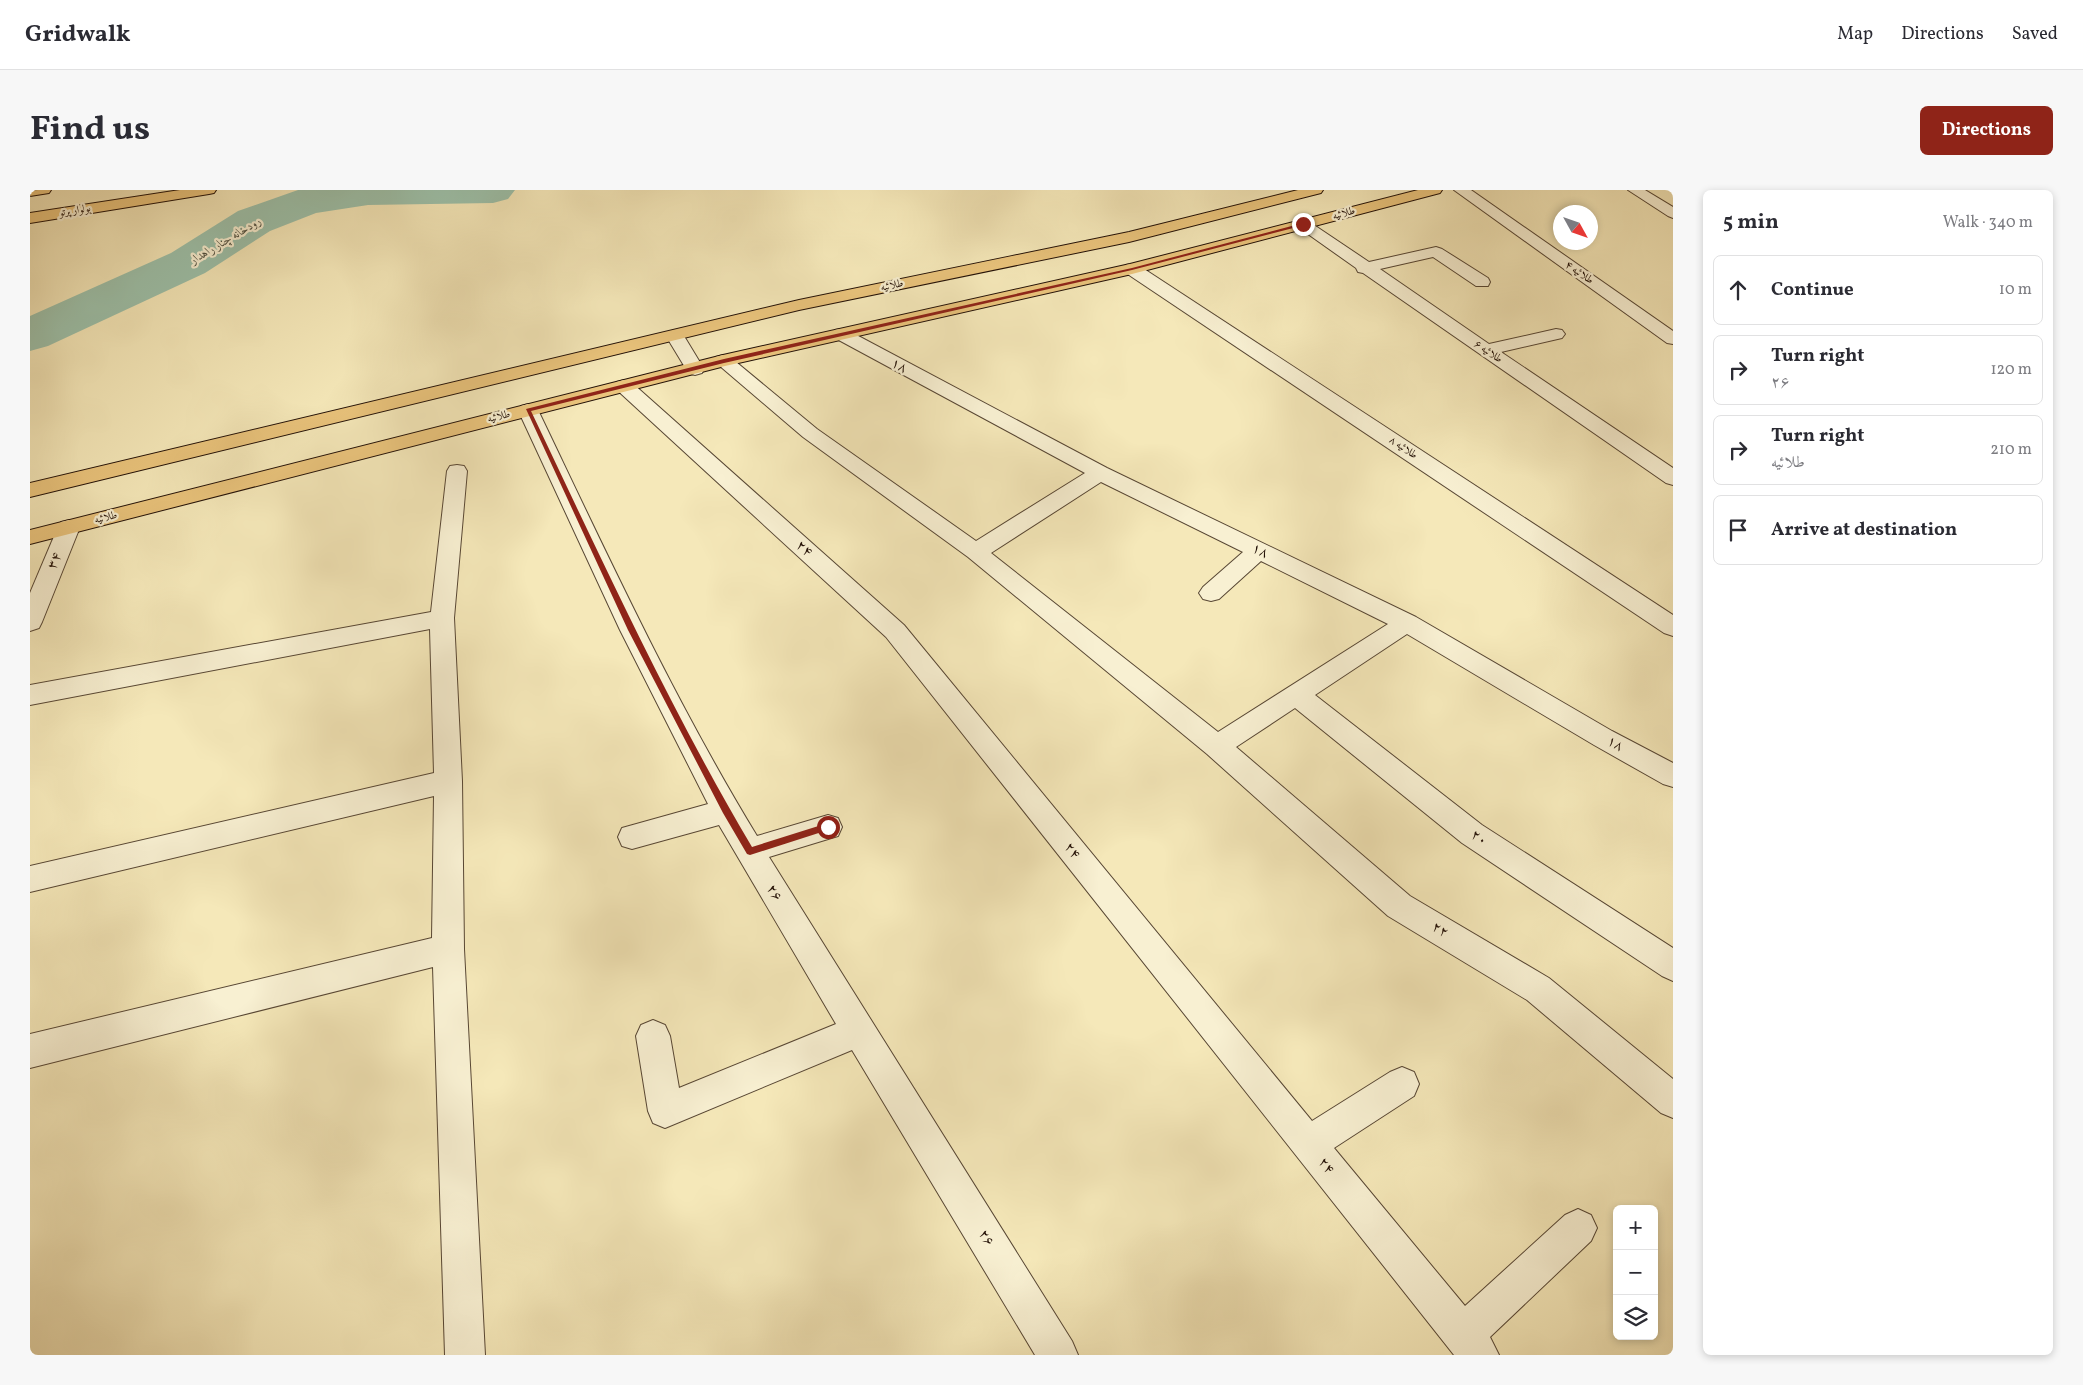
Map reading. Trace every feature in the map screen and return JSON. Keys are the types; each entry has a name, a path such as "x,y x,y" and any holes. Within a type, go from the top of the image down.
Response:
{"main road":[{"path":"30,192 44,190"},
{"name":"بولوار پرتو","path":"30,218 210,190"},
{"name":"طلائیه","path":"30,490 800,305 1129,237 1316,190"},
{"name":"طلائیه","path":"30,537 724,361 1132,269 1435,190"}],"street":[{"name":"طلائیه ۴","path":"1461,190 1673,339"},
{"path":"1635,190 1673,213"},
{"name":"طلائیه ۶","path":"1303,224 1364,268 1673,478"},
{"path":"1364,268 1436,252 1482,282"},
{"name":"طلائیه ۸","path":"1132,269 1673,627"},
{"name":"۱۸","path":"841,334 1100,473 1408,623 1603,738 1673,776"},
{"path":"1485,350 1556,334"},
{"path":"675,336 695,369"},
{"name":"۲۲","path":"724,361 810,433 976,552 1217,746 1399,906 1538,989 1673,1101"},
{"name":"۲۴","path":"624,386 895,631 1471,1345"},
{"name":"۲۶","path":"528,410 632,630 726,811 1052,1353"},
{"path":"457,472 442,618 448,781 448,949 465,1355"},
{"path":"976,552 1100,473"},
{"name":"۳۴","path":"30,622 69,527"},
{"path":"1211,593 1260,551"},
{"path":"30,695 442,618"},
{"path":"1217,746 1408,623"},
{"name":"۲۰","path":"1296,695 1472,834 1673,966"},
{"path":"30,879 448,781"},
{"path":"632,837 726,811"},
{"path":"750,851 828,827"},
{"path":"30,1051 448,949"},
{"path":"653,1036 665,1111 859,1031"},
{"path":"1308,1144 1402,1084"},
{"path":"1471,1345 1578,1228"}],"waterway":[{"name":"رودخانه چنار راهدار","path":"30,335 188,263 254,221 307,201 368,192 493,190"}],"route":[{"path":"828,827 750,851 726,811 632,630 528,410 724,361 1132,269 1303,224"}]}
